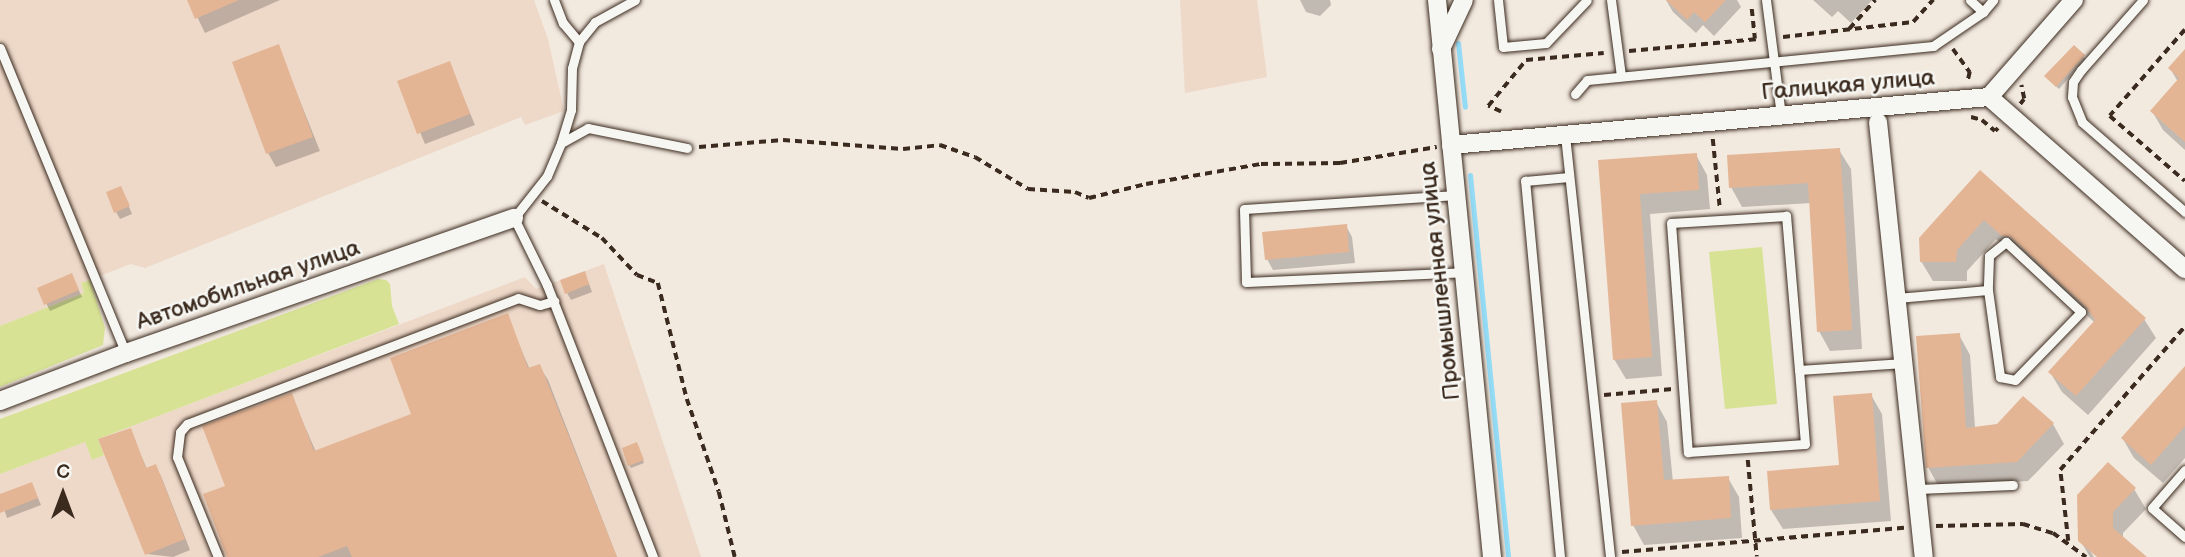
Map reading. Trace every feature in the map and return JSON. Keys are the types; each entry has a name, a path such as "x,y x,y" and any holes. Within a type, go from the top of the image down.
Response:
{"street":[{"name":"Промышленная улица","path":"1437,0 1492,557"},
{"path":"1441,49 1464,0"},
{"path":"2074,0 1989,97 2185,269"},
{"name":"Галицкая улица","path":"1451,145 1781,116 1877,115 1989,97"},
{"path":"1877,115 1924,557"},
{"name":"Автомобильная улица","path":"0,401 126,353 514,218"}],"lane":[{"path":"554,0 563,23 579,42"},
{"path":"635,0 595,22 579,42 572,68 571,110 561,143 547,176 514,218 554,301 653,557"},
{"path":"1498,0 1503,47 1546,43 1587,0"},
{"path":"1611,0 1621,76"},
{"path":"1766,0 1781,116"},
{"path":"1970,0 1983,12"},
{"path":"1575,94 1587,80 1933,46 1983,12 1993,0"},
{"path":"2143,0 2081,70 2073,82 2072,97 2082,122 2185,212"},
{"path":"0,48 98,277 126,353"},
{"path":"561,143 588,128 687,148"},
{"path":"1565,135 1610,555"},
{"path":"1560,557 1525,181 1569,177"},
{"path":"1456,195 1244,209 1246,282 1464,272"},
{"path":"1786,216 1805,443 1688,452 1683,388 1671,223 1786,216"},
{"path":"2006,242 2081,312 2015,380 2000,377 1988,290 1989,256 2006,242"},
{"path":"1897,298 1988,290"},
{"path":"218,557 177,457 180,432 187,424 518,298 540,305 554,301"},
{"path":"1799,370 1904,363"},
{"path":"2185,470 2152,508 2185,537"},
{"path":"1917,489 2013,485"}],"path":[{"path":"1751,0 1755,39"},
{"path":"1849,29 1875,0"},
{"path":"1501,112 1488,106 1526,60 1913,22 1933,0"},
{"path":"2185,30 2110,116 2185,181"},
{"path":"1946,38 1969,72"},
{"path":"687,148 783,140 902,149 940,145 975,158 1028,189 1075,192 1089,198 1146,184 1261,164 1339,163 1451,145"},
{"path":"1714,143 1720,206"},
{"path":"533,195 602,238 637,275 658,283 687,400 719,492 735,557"},
{"path":"2068,541 2060,470 2185,326"},
{"path":"1591,396 1683,388"},
{"path":"1747,448 1757,557"},
{"path":"1610,555 1921,526 2023,523 2068,541 2086,557"}],"shaded area":[{"path":"0,0 534,0 548,39 564,111 525,125 521,117 145,268 131,264 81,283 84,293 0,326"},
{"path":"1180,0 1257,0 1267,77 1185,93"},
{"path":"604,264 701,557 0,557 0,474 85,442 92,460 104,455 98,439 525,277 536,289"}],"green space":[{"path":"1762,247 1777,404 1725,409 1709,252"},
{"path":"378,279 386,280 390,284 392,306 399,324 98,439 104,455 92,460 85,442 0,474 0,419"},
{"path":"90,280 105,328 103,345 0,387 0,326 84,293 81,283"}],"building":[{"path":"187,0 239,0 195,19"},
{"path":"1666,0 1726,0 1705,22 1694,12 1687,20"},
{"path":"279,44 313,137 266,154 232,62"},
{"path":"2074,45 2085,55 2056,87 2044,76"},
{"path":"2185,49 2185,142 2150,111 2179,78 2168,68"},
{"path":"450,61 470,114 417,134 397,81"},
{"path":"1840,148 1852,330 1817,332 1808,183 1729,188 1727,155"},
{"path":"1697,153 1699,190 1640,194 1652,357 1613,360 1598,160"},
{"path":"1980,170 2146,318 2076,396 2048,372 2095,320 2086,307 2011,237 2002,236 1984,220 1957,250 1956,262 1920,262 1919,238"},
{"path":"121,186 130,206 114,213 106,192"},
{"path":"1347,224 1349,252 1265,260 1262,232"},
{"path":"585,271 589,284 565,294 560,280"},
{"path":"72,273 79,290 44,305 37,288"},
{"path":"508,313 528,368 540,364 617,557 352,557 347,546 318,557 227,557 203,494 225,486 202,426 292,393 314,451 411,414 390,358"},
{"path":"1960,333 1966,428 1997,424 2023,396 2054,423 2017,462 1926,468 1916,336"},
{"path":"2185,366 2185,426 2151,465 2121,438"},
{"path":"1872,393 1880,501 1770,510 1767,471 1839,465 1833,396"},
{"path":"1657,400 1664,480 1729,476 1731,518 1631,526 1621,403"},
{"path":"131,428 146,468 156,464 185,539 145,555 98,439"},
{"path":"637,442 644,460 628,466 622,448"},
{"path":"2108,462 2136,488 2113,512 2113,528 2147,557 2097,557 2078,541 2077,495"},
{"path":"32,482 38,498 0,513 0,494"}],"waterway":[{"path":"1458,43 1465,107"},
{"path":"1470,175 1508,557"}]}
